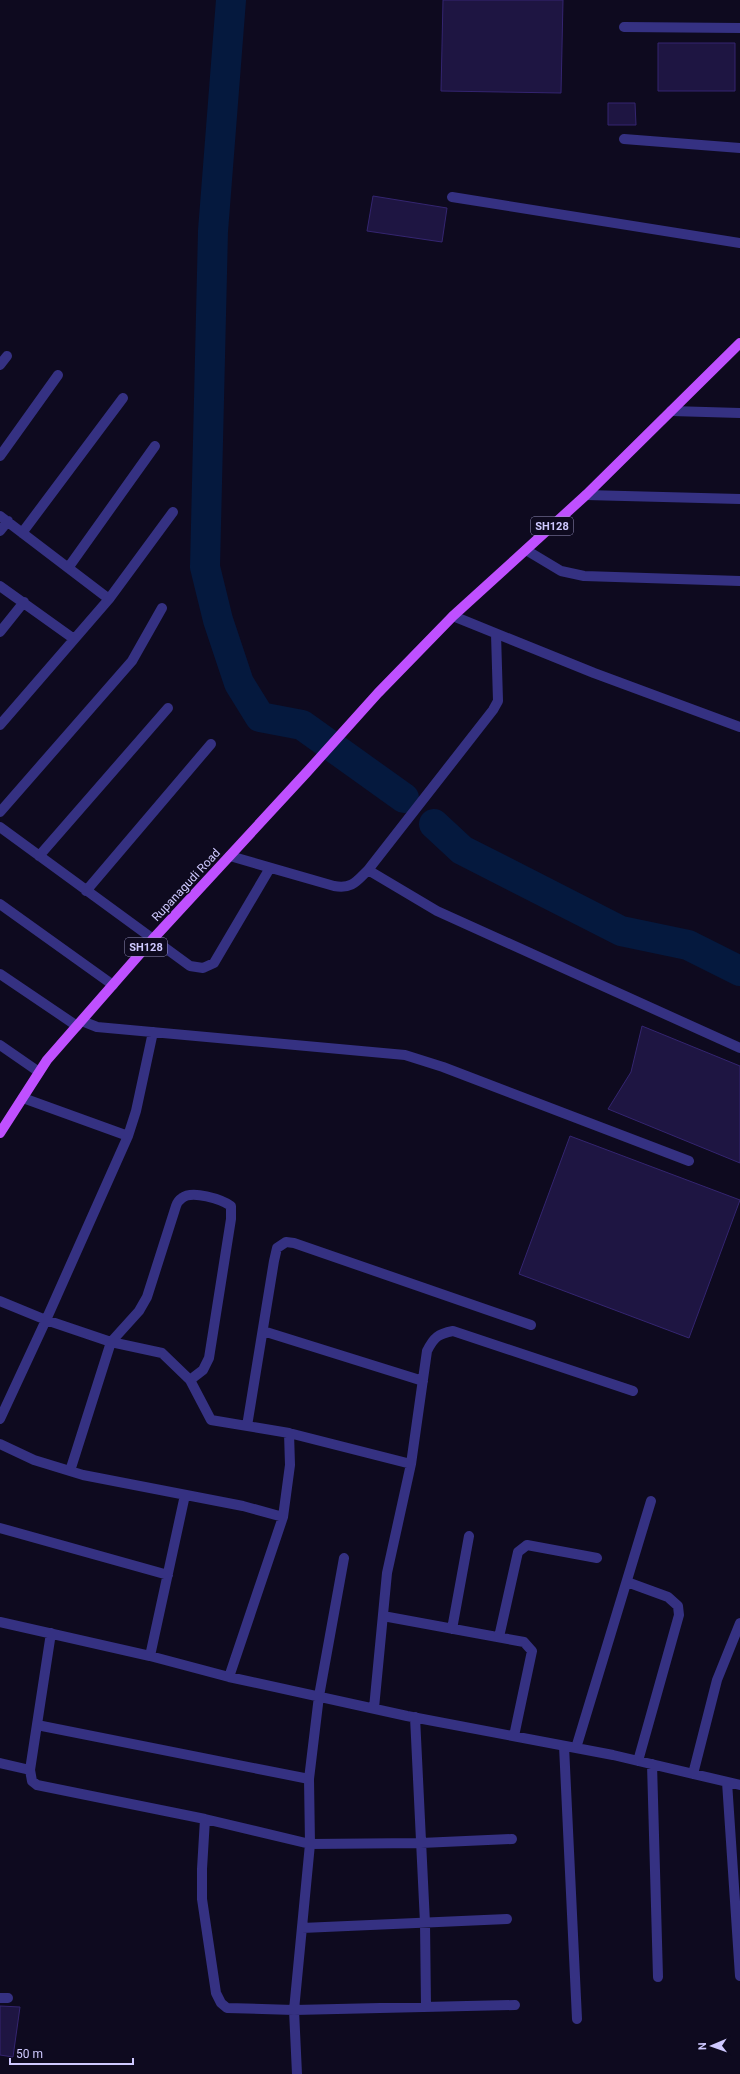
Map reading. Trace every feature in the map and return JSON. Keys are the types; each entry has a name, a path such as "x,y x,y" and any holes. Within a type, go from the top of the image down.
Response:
{"main road":[{"name":"SH128","path":"453,616 586,495 740,343"},
{"name":"Rupanagudi Road","path":"0,1133 3,1121 23,1098 47,1060 79,1023 152,940 364,708 453,616"}],"street":[{"path":"624,27 740,28"},
{"path":"624,139 740,148"},
{"path":"452,197 740,243"},
{"path":"0,365 7,356"},
{"path":"0,456 58,375"},
{"path":"22,533 123,398"},
{"path":"672,410 740,412"},
{"path":"68,568 155,446"},
{"path":"586,495 740,499"},
{"path":"0,725 109,599 173,512"},
{"path":"0,531 4,518 109,599"},
{"path":"526,550 561,571 578,576 740,581"},
{"path":"0,586 74,639"},
{"path":"0,632 24,602"},
{"path":"0,812 132,661 162,608"},
{"path":"453,616 594,673 740,727"},
{"path":"230,856 345,888 355,884 368,870 493,710 498,701 496,634"},
{"path":"39,856 168,708"},
{"path":"86,891 211,744"},
{"path":"0,827 152,940 190,966 203,968 214,964 270,868"},
{"path":"368,870 437,911 740,1048"},
{"path":"0,904 113,985"},
{"path":"0,974 79,1023 97,1027 405,1055 442,1067 689,1161"},
{"path":"0,1419 128,1136 136,1110 153,1032"},
{"path":"0,1045 39,1072"},
{"path":"23,1098 128,1136"},
{"path":"70,1471 111,1342 140,1311 148,1297 176,1206 181,1198 189,1194 222,1200 231,1206 231,1219 209,1358 203,1370 190,1380"},
{"path":"247,1426 277,1248 286,1242 294,1243 531,1326"},
{"path":"0,1301 46,1320 111,1342 162,1354 190,1380 211,1420 288,1433 411,1464"},
{"path":"263,1331 423,1381"},
{"path":"374,1708 387,1573 411,1464 427,1351 434,1338 444,1332 453,1331 633,1391"},
{"path":"229,1677 283,1517 290,1465 288,1433"},
{"path":"0,1444 34,1460 70,1471 243,1506 283,1517"},
{"path":"150,1656 185,1495"},
{"path":"576,1748 651,1501"},
{"path":"0,1528 168,1575"},
{"path":"452,1628 469,1536"},
{"path":"499,1637 518,1552 527,1545 597,1558"},
{"path":"297,2074 294,2010 310,1844 309,1779 319,1696 344,1558"},
{"path":"626,1582 668,1597 678,1606 679,1615 638,1761"},
{"path":"383,1616 524,1642 532,1651 514,1736"},
{"path":"0,1622 150,1656 229,1677 415,1717 638,1761 740,1785"},
{"path":"693,1774 717,1680 740,1623"},
{"path":"51,1633 30,1770 32,1781 37,1786 206,1819 310,1844 421,1843 512,1839"},
{"path":"415,1717 425,1923 426,2007"},
{"path":"37,1725 309,1779"},
{"path":"564,1746 577,2020"},
{"path":"0,1763 30,1770"},
{"path":"652,1764 658,1977"},
{"path":"727,1782 740,1976"},
{"path":"206,1819 202,1869 202,1899 216,1993 221,2003 226,2008 294,2010 515,2005"},
{"path":"302,1928 507,1919"}],"building":[{"path":"443,0 563,0 561,93 441,91"},
{"path":"658,43 735,43 735,91 658,91"},
{"path":"608,103 635,103 636,125 608,125"},
{"path":"373,196 447,208 442,242 367,231"},
{"path":"642,1026 740,1066 740,1163 608,1109 631,1072"},
{"path":"570,1136 740,1200 689,1338 519,1274"},
{"path":"0,2006 20,2007 13,2057 0,2055"}],"waterway":[{"path":"231,0 213,231 205,567 218,620 239,683 260,717 302,725 404,798"},
{"path":"434,824 462,850 621,931 688,945 740,971"}]}
